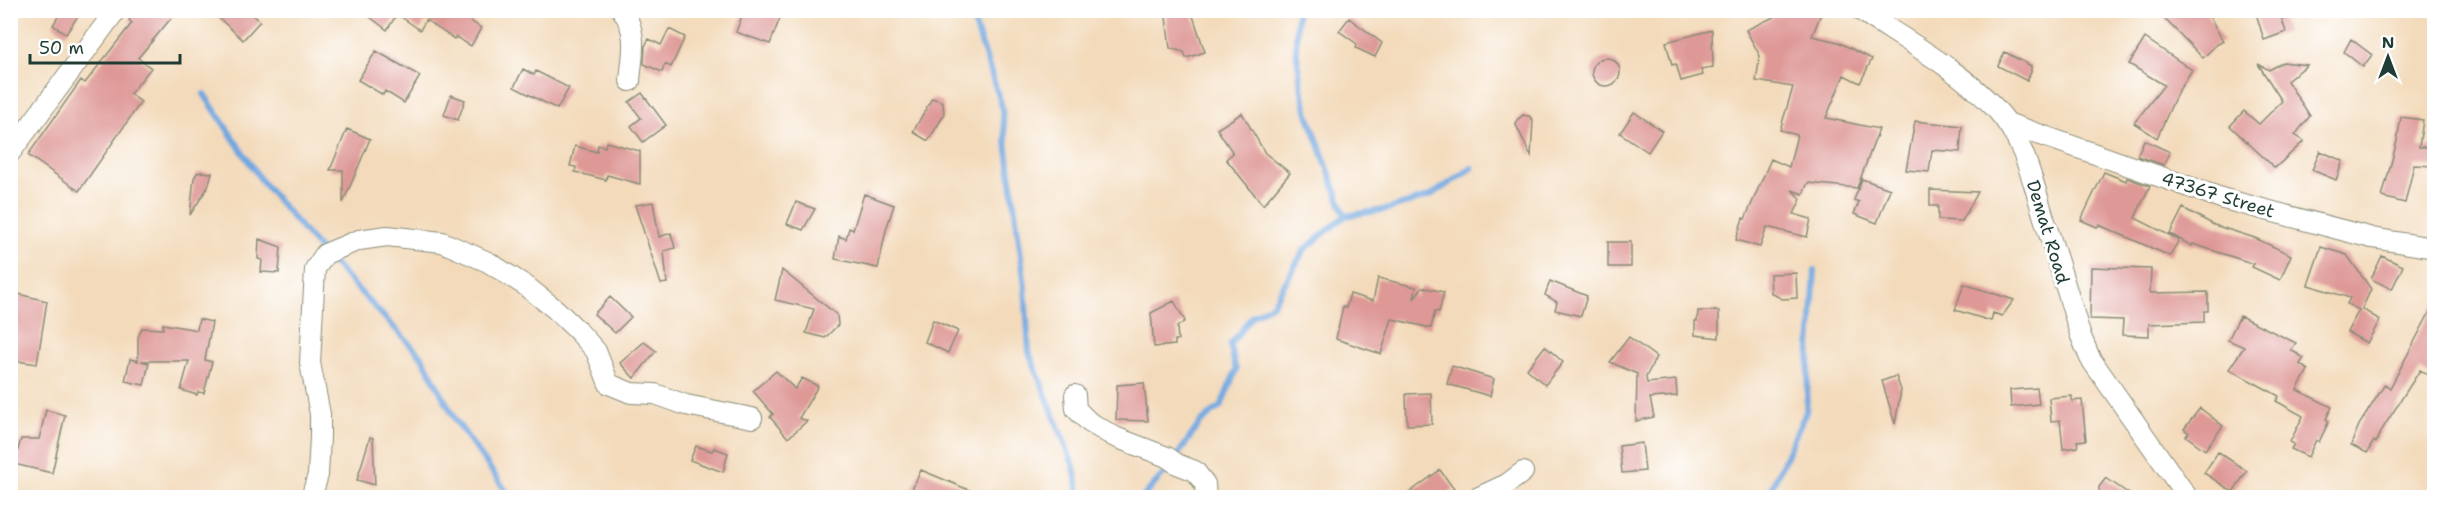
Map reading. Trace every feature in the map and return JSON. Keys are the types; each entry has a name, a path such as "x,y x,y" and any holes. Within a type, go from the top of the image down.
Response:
{"street":[{"path":"10,153 116,10"},
{"path":"622,10 631,22 634,36 630,81"},
{"name":"Demat Road","path":"1860,10 1958,76 1997,110 2007,123 2029,169 2080,334 2090,358 2188,498"},
{"name":"47367 Street","path":"2007,123 2224,199 2372,238 2434,248"},
{"path":"311,498 318,475 320,436 320,414 310,363 315,269 325,254 359,240 387,236 442,242 488,262 526,286 578,331 596,351 609,384 631,393 655,394 686,405 752,418"},
{"path":"1075,395 1076,409 1089,422 1195,471 1205,484 1206,498"},
{"path":"1477,498 1507,484 1523,472"}],"building":[{"path":"62,10 82,10 66,34 53,25"},
{"path":"137,10 178,10 138,58 151,68 130,94 141,102 79,191 28,155 81,80 85,83 132,23 129,20"},
{"path":"210,10 247,10 260,21 243,40"},
{"path":"361,10 454,10 481,28 471,46 456,37 454,39 426,20 420,30 397,14 387,30"},
{"path":"744,10 783,10 770,44 736,32"},
{"path":"1165,10 1191,10 1205,52 1186,58 1184,52 1170,48"},
{"path":"1789,10 1809,10 1821,14 1812,36 1838,42 1872,59 1860,83 1844,75 1826,118 1879,129 1857,188 1808,183 1803,194 1792,190 1801,199 1794,214 1811,219 1807,237 1767,227 1760,247 1736,240 1743,218 1745,219 1771,159 1789,167 1797,135 1780,130 1793,87 1756,81 1760,56 1746,30"},
{"path":"2156,10 2206,10 2223,41 2203,58"},
{"path":"2255,10 2279,10 2286,32 2264,40"},
{"path":"1349,18 1382,43 1375,57 1356,48 1357,44 1339,31"},
{"path":"669,29 685,37 671,67 665,64 662,72 644,64 645,46 649,39 661,45"},
{"path":"1712,30 1713,67 1701,69 1703,75 1681,81 1676,64 1672,65 1666,42"},
{"path":"2145,38 2192,70 2177,93 2157,138 2134,123 2164,85 2129,64"},
{"path":"2351,39 2372,55 2363,67 2344,52"},
{"path":"376,51 420,76 404,103 385,91 383,95 358,80"},
{"path":"2005,52 2031,66 2027,81 1998,66"},
{"path":"1606,58 1616,62 1620,72 1616,82 1606,86 1596,82 1592,72 1596,62"},
{"path":"2283,62 2307,65 2287,81 2310,116 2295,135 2304,141 2275,168 2230,126 2244,111 2259,124 2282,101 2258,64 2269,70"},
{"path":"523,69 534,75 536,71 569,88 557,109 514,87"},
{"path":"642,93 666,125 643,142 631,126 641,118 629,102"},
{"path":"451,95 465,100 458,120 444,115"},
{"path":"932,98 943,102 944,115 928,141 913,132"},
{"path":"1634,112 1662,131 1648,152 1620,133"},
{"path":"1242,113 1265,153 1290,173 1263,205 1226,159 1233,153 1217,129"},
{"path":"1523,115 1533,120 1531,156 1516,125 1517,120"},
{"path":"2401,117 2423,120 2419,147 2434,147 2434,166 2414,165 2405,203 2382,197"},
{"path":"1915,121 1962,126 1960,152 1932,150 1929,172 1906,170"},
{"path":"347,129 370,139 343,203 343,170 330,170"},
{"path":"2144,140 2170,152 2164,165 2137,156"},
{"path":"606,142 640,151 640,184 607,175 606,180 575,172 576,167 570,166 575,146 597,152 598,145 605,147"},
{"path":"2320,151 2343,161 2336,180 2312,170"},
{"path":"2104,172 2126,181 2127,178 2150,186 2135,218 2179,240 2170,256 2099,225 2097,227 2081,220"},
{"path":"197,173 212,173 208,187 190,215 194,178"},
{"path":"1862,179 1890,189 1877,223 1854,214 1859,202 1854,200"},
{"path":"1930,190 1978,192 1962,221 1938,220 1938,206 1930,206"},
{"path":"864,194 894,205 878,268 835,259 839,236 846,239 849,228 853,230"},
{"path":"653,202 659,237 671,233 675,248 664,251 667,283 661,284 635,205"},
{"path":"796,202 815,209 803,230 787,224"},
{"path":"2183,208 2214,225 2255,238 2291,255 2280,280 2252,267 2254,264 2193,244 2192,246 2170,234"},
{"path":"259,239 281,247 279,273 261,272 262,260 258,259"},
{"path":"1608,242 1631,242 1631,267 1608,267"},
{"path":"2321,247 2347,255 2371,289 2362,309 2380,320 2367,343 2347,332 2359,310 2347,304 2350,298 2308,285"},
{"path":"2382,256 2403,266 2392,289 2371,279"},
{"path":"2091,267 2151,269 2150,293 2208,292 2208,311 2204,311 2204,322 2149,324 2149,336 2122,335 2123,320 2090,319"},
{"path":"782,270 837,315 838,325 825,338 806,333 814,309 775,300"},
{"path":"1796,273 1797,298 1782,299 1771,293 1770,274"},
{"path":"1378,278 1416,287 1414,299 1422,287 1444,292 1439,312 1435,311 1431,328 1392,319 1381,354 1336,339 1343,306 1346,308 1350,294 1373,301"},
{"path":"1550,281 1587,296 1581,316 1555,310 1557,302 1545,295"},
{"path":"1964,284 2014,300 2002,316 1993,313 1991,321 1955,310"},
{"path":"10,292 47,301 37,364 10,360 13,322 10,322"},
{"path":"610,297 631,317 615,333 594,314"},
{"path":"1174,301 1185,321 1177,327 1178,340 1175,340 1175,345 1154,347 1151,313"},
{"path":"2434,304 2434,379 2420,370 2376,443 2374,441 2367,453 2351,445 2359,425 2385,384 2390,388"},
{"path":"1698,311 1719,311 1719,338 1695,335"},
{"path":"2240,316 2296,343 2291,350 2304,358 2300,364 2308,370 2297,390 2332,407 2326,419 2329,421 2319,442 2316,440 2308,457 2291,449 2294,444 2290,442 2303,416 2276,401 2279,396 2229,369 2244,347 2228,340"},
{"path":"199,319 212,322 205,360 212,362 204,393 198,392 197,395 181,390 189,361 141,361 149,363 144,385 125,381 130,359 138,361 138,337 142,328 163,329 163,324 197,330"},
{"path":"933,320 958,331 948,353 925,342"},
{"path":"1629,337 1656,357 1646,377 1647,383 1676,380 1677,396 1650,398 1654,417 1636,421 1637,374 1610,362"},
{"path":"644,342 656,351 634,378 620,363"},
{"path":"1545,346 1563,362 1545,385 1527,369"},
{"path":"1452,366 1494,379 1490,396 1447,384"},
{"path":"776,371 795,389 802,378 818,386 799,418 807,421 788,438 770,417 773,414 753,391"},
{"path":"1896,376 1901,390 1895,424 1882,381"},
{"path":"1144,383 1148,421 1116,420 1117,385"},
{"path":"2037,388 2039,404 2011,407 2010,390"},
{"path":"1431,393 1432,424 1407,425 1406,394"},
{"path":"2072,396 2072,401 2082,400 2086,440 2077,441 2078,447 2063,449 2060,420 2051,421 2049,398"},
{"path":"2200,408 2223,426 2205,450 2186,436 2189,433 2184,429"},
{"path":"46,410 65,415 52,473 14,464 21,439 39,439"},
{"path":"370,437 373,438 375,485 357,480"},
{"path":"1642,443 1645,471 1622,473 1619,446"},
{"path":"696,446 712,451 714,448 728,453 723,472 690,460"},
{"path":"2218,452 2247,471 2233,492 2204,473"},
{"path":"921,470 986,497 986,498 908,498"},
{"path":"1440,470 1454,489 1443,498 1402,498"},
{"path":"2106,478 2135,498 2100,498 2099,487"}],"waterway":[{"path":"970,10 1001,103 1025,287 1029,352 1074,467 1080,498"},
{"path":"1297,10 1296,48 1301,86 1308,114 1345,216"},
{"path":"204,94 263,183 315,244 422,357 456,421 511,498"},
{"path":"1142,498 1168,469 1200,423 1221,406 1236,370 1230,345 1252,316 1273,304 1304,250 1345,216 1389,209 1430,196 1472,168"},
{"path":"1767,498 1806,412 1815,270"}]}
